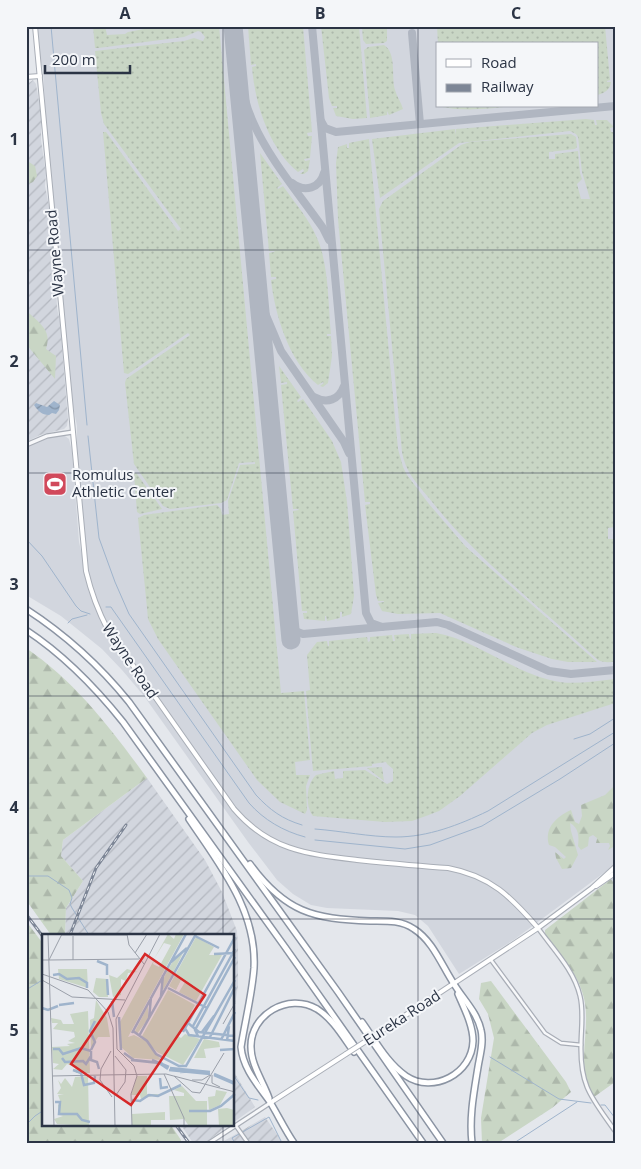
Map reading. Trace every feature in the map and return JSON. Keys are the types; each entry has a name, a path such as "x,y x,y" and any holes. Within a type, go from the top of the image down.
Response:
{"highway":[{"path":"26,609 61,634 103,672 130,702 338,992 443,1143"},
{"path":"26,630 67,661 103,698 167,782 423,1143"},
{"path":"180,771 204,800 255,871 276,894 301,910 323,917 396,922 417,930 426,940 477,1019 482,1037 471,1120 472,1143"},
{"path":"167,782 230,881 246,917 253,949 254,967 241,1053 247,1068 294,1143"},
{"path":"338,992 401,1072 413,1080 435,1083 442,1082 455,1075 467,1063 472,1051 473,1043 470,1025 453,984"},
{"path":"270,1103 253,1060 252,1034 257,1024 265,1015 280,1006 295,1003 314,1007 323,1013 388,1094"}],"main road":[{"name":"Wayne Road","path":"35,26 86,571 97,608 119,647 230,804 243,819 271,840 290,849 307,854 448,868 477,876 509,896 538,928"},
{"path":"26,77 40,76"},
{"name":"Eureka Road","path":"592,888 615,867"},
{"name":"Eureka Road","path":"270,1103 490,960 615,873"}],"street":[{"path":"26,445 47,436 74,432"},
{"path":"538,928 573,976 581,996 583,1022 581,1046 582,1076 591,1097 615,1131"},
{"path":"490,960 545,1033 561,1043 581,1046"},
{"name":"Eureka Road","path":"210,1143 270,1103"},
{"path":"236,1126 248,1143"}],"shaded area":[{"path":"37,26 615,26 615,885 605,872 515,939 459,974 428,926 415,915 398,911 327,908 311,905 293,894 277,880 144,696 122,670 102,649 61,616 26,595 26,448 37,442 56,436 65,436 69,439 72,451 79,542 82,555 86,554 77,451 77,426 70,392 47,147 43,68 40,59"},
{"path":"33,80 36,84 41,114 41,140 46,174 45,186 50,211 68,419 67,426 64,429 40,435 26,442 26,85"},
{"path":"147,778 205,860 222,892 237,931 238,986 235,1005 235,934 65,934 66,908 83,881 61,856 63,840"},
{"path":"235,1074 255,1107 235,1121"},
{"path":"265,1117 283,1143 220,1143 231,1137"},
{"path":"182,1126 228,1126 205,1143 193,1143"}],"green space":[{"path":"93,26 105,26 107,35 125,34 160,26 219,26 281,693 304,691 310,760 295,762 296,775 310,775 306,786 307,810 305,814 280,802 257,780 158,639 148,619 138,518 144,515 217,505 221,509 222,515 229,514 228,501 240,465 255,464 255,462 239,463 227,500 221,503 170,509 163,506 134,464 126,379 190,335 188,333 128,374 124,373 103,132 106,132 178,231 181,229 104,124 101,113 95,51 184,41 194,38 203,41 205,37 198,31 184,37 95,48"},
{"path":"248,26 303,26 312,132 307,133 308,136 312,136 310,158 304,159 305,161 310,160 308,171 304,174 300,174 304,171 303,169 298,172 279,151 265,124 256,96 252,67 256,66 256,64 251,65"},
{"path":"321,26 359,26 367,118 353,119 336,116 333,108 337,108 337,106 332,106 329,98"},
{"path":"362,26 387,26 387,41 384,43 366,44 363,40"},
{"path":"437,26 605,26 610,80 607,82 611,82 610,87 607,91 598,95 598,42 438,42"},
{"path":"384,45 391,54 395,90 403,109 389,115 387,111 387,115 370,118 364,50 368,47"},
{"path":"447,108 494,108 484,109"},
{"path":"586,119 594,120 595,125 597,125 596,120 607,120 614,127 610,128 611,132 615,132 615,527 608,528 608,539 615,539 615,662 598,660 489,563 448,521 412,477 402,452 379,209 383,201 461,145 470,142 571,134 576,137 577,147 575,149 549,152 549,159 555,159 555,154 578,151 582,179 577,184 581,199 590,199 582,172 578,137 570,131 459,143 380,198 372,139 455,129 455,135 456,129"},
{"path":"369,139 398,449 403,467 429,504 466,547 597,662 568,662 552,659 516,647 440,613 398,614 382,611 378,603 384,601 378,601 376,595 365,505 370,504 370,502 365,502 338,219 336,163 338,147 347,144 347,148 349,148 349,143"},
{"path":"260,153 282,184 277,188 283,186 314,231 324,260 331,334 327,334 327,336 331,336 332,356 328,383 323,387 320,386 323,382 318,385 299,364 291,351 280,323 271,280 276,279 276,277 271,277 269,253 275,251 269,251"},
{"path":"26,160 35,166 37,176 33,182 26,185"},
{"path":"26,310 46,331 48,342 46,349 56,356 55,379 26,344"},
{"path":"279,366 301,397 297,401 303,399 332,441 341,462 347,502 354,596 351,614 342,617 342,612 340,612 340,618 327,621 326,616 325,621 304,619 303,613 307,613 307,611 302,611 293,511 299,510 293,509 281,385 287,384 287,382 281,383"},
{"path":"136,473 162,509 140,514 137,512 134,474"},
{"path":"436,633 450,636 521,670 550,680 574,683 615,679 615,703 547,725 532,733 460,796 439,811 426,816 412,821 385,822 313,816 310,812 308,795 310,784 316,775 334,771 335,779 343,778 343,771 365,770 387,784 393,781 393,769 386,762 372,764 372,766 313,771 306,691 310,690 307,655 317,642 327,641 329,646 329,641 367,637 368,642 370,637 392,635 393,641 395,641 394,635 409,634 411,639 411,634"},
{"path":"26,648 44,661 77,691 107,725 147,778 63,840 61,856 83,881 66,908 65,934 50,934 26,900"},
{"path":"382,767 384,781 367,768"},
{"path":"615,785 615,846 608,850 609,843 596,843 597,838 593,835 589,837 588,846 581,850 578,846 577,830 570,823 578,855 571,868 562,869 555,852 564,859 566,857 555,847 549,845 548,833 552,824 571,810 575,822 579,824 582,816 581,805 605,795"},
{"path":"611,879 615,885 615,1082 594,1097 585,1074 586,1015 583,993 575,975 545,934 545,930"},
{"path":"26,921 42,942 42,1126 172,1126 181,1143 26,1143"},
{"path":"491,981 566,1082 571,1092 552,1108 498,1143 482,1143 481,1118 494,1038 488,1014 479,999 481,983"}],"water":[{"path":"54,401 60,405 56,414 44,414 34,405 36,403 47,407"}],"waterway":[{"path":"51,26 87,425"},
{"path":"88,436 99,538 129,614 256,795 277,813 288,820 302,825"},
{"path":"26,539 42,556 76,606 81,611 90,614"},
{"path":"106,607 111,607 249,803 274,824 289,832 305,837"},
{"path":"68,623 72,619 87,615"},
{"path":"574,739 590,734 615,718"},
{"path":"315,829 396,837 420,835 443,829 488,811 615,732"},
{"path":"315,840 405,849 430,845 482,826 615,743"},
{"path":"26,876 48,876 69,890 72,898 70,904 88,934"},
{"path":"26,990 42,980"},
{"path":"490,1057 559,1099 591,1103"},
{"path":"235,1077 249,1098 258,1100"},
{"path":"514,1143 577,1102"},
{"path":"601,1105 605,1105 615,1118"},
{"path":"26,1125 42,1111"},
{"path":"235,1143 232,1138 269,1117 282,1143"}],"taxiway":[{"path":"312,26 366,613 371,623 382,627"},
{"path":"412,33 420,124"},
{"path":"237,62 247,107 267,150 323,228 329,240"},
{"path":"598,108 615,106"},
{"path":"321,121 325,128 336,132 594,108"},
{"path":"292,183 302,188 311,187 319,182 324,173"},
{"path":"257,283 265,313 281,351 344,442 349,453"},
{"path":"314,397 323,400 332,399 339,395 344,386"},
{"path":"290,621 295,631 303,634 437,622 448,625 549,671 571,674 615,670"}],"runway":[{"path":"233,26 291,640"}],"railway":[{"path":"70,934 96,868 126,825"},
{"path":"26,914 42,935"},
{"path":"177,1126 189,1143"}],"place":[{"name":"Romulus Athletic Center","path":"55,484"}]}
